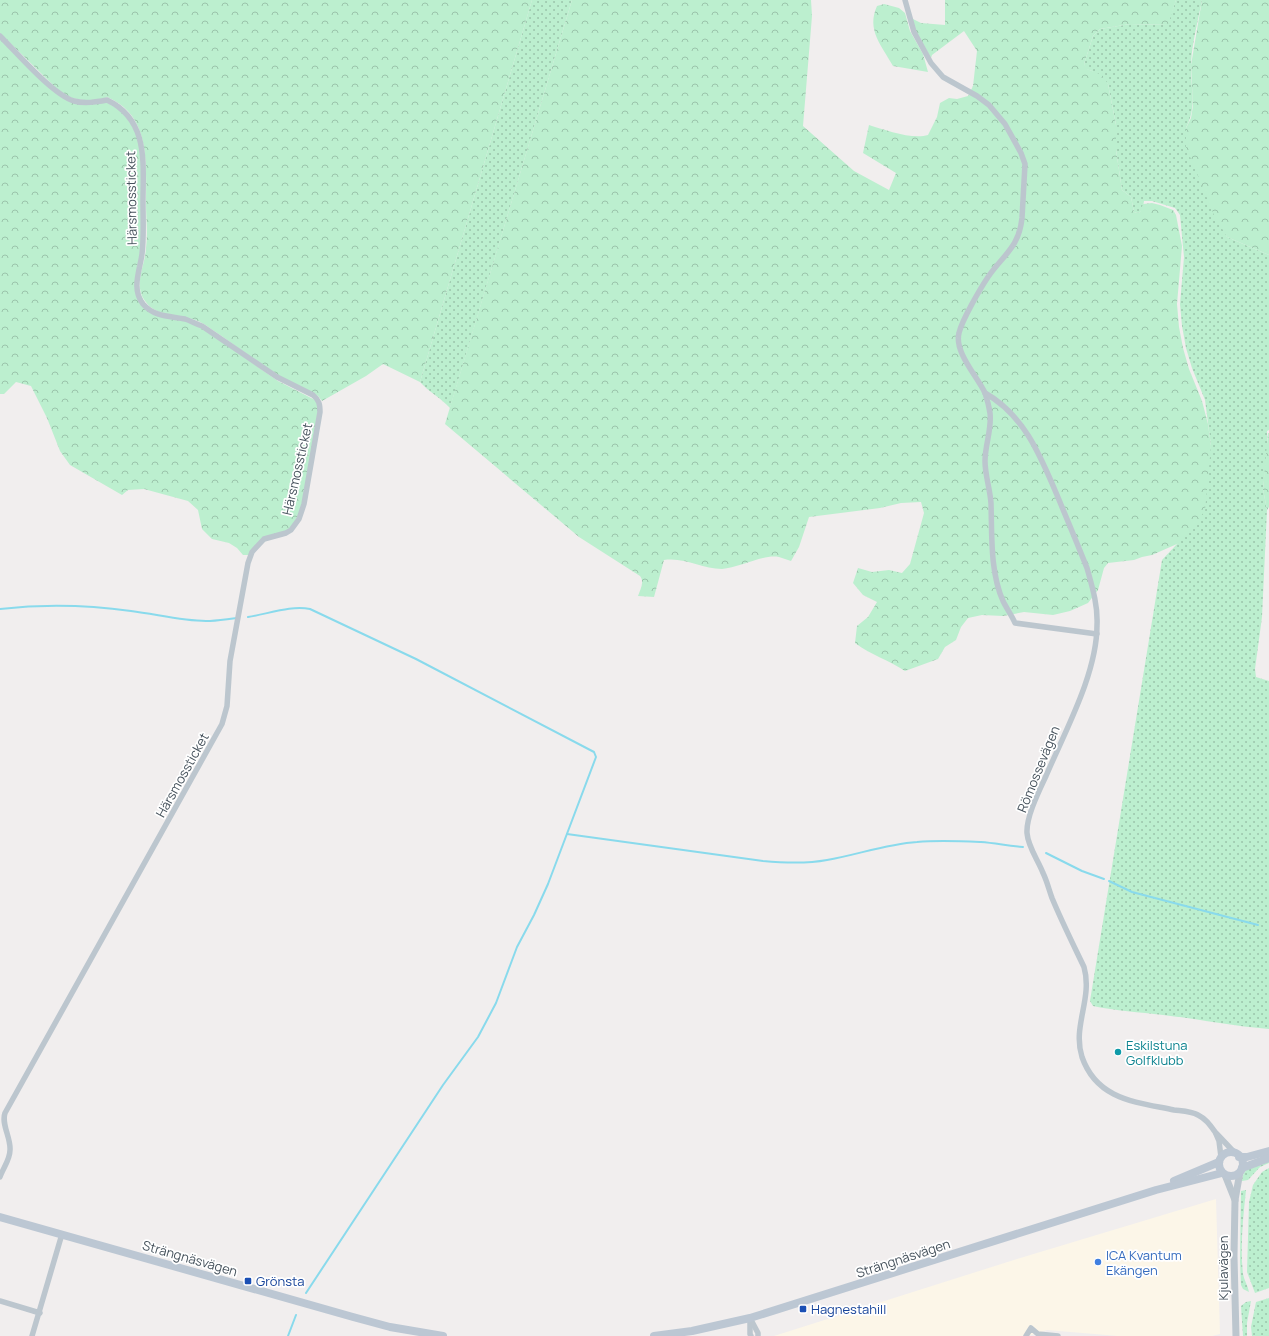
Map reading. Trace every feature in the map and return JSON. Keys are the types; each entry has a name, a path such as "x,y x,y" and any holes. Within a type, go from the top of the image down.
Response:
{"main road":[{"path":"1269,1151 1247,1157 1226,1153 1220,1160 1219,1166 1224,1174 1231,1176 1269,1158"},
{"path":"1238,1155 1242,1163 1241,1170"},
{"name":"Strängnäsvägen","path":"1156,1190 1220,1160"},
{"name":"Strängnäsvägen","path":"654,1336 692,1331 750,1318 1156,1190 1224,1174"},
{"name":"Strängnäsvägen","path":"0,1216 353,1317 390,1327 443,1336"}],"street":[{"path":"905,0 914,32 931,63 943,77 977,96 989,105 1004,124 1020,153 1024,164 1022,226 1017,240 988,277 958,333 958,346 985,393 990,412 991,420 985,461 991,503 991,537 996,579 1003,601 1015,622 1097,634"},
{"name":"Härsmossticket","path":"0,36 62,95 75,101 84,102 107,100 120,107 129,115 134,124 138,133 142,154 143,246 137,282 139,296 143,304 157,314 192,321 202,326 277,377 313,394 318,399 320,404 320,412 304,504 299,519 291,530 286,533 264,539 252,552 248,563 230,661 227,706 222,724 5,1113 4,1121 9,1137 10,1151 8,1160 0,1177"},
{"name":"Römossevägen","path":"985,393 995,398 1014,416 1036,446 1087,568 1093,588 1097,634 1090,667 1085,684 1033,806 1027,834 1035,857 1043,872 1052,897 1084,968 1087,978 1087,989 1079,1040 1080,1050 1086,1067 1097,1082 1112,1094 1136,1103 1197,1114 1208,1122 1238,1155"},
{"path":"1215,1131 1219,1141 1220,1160"},
{"name":"Kjulavägen","path":"1236,1336 1234,1256 1235,1200 1241,1170"},
{"name":"Kjulavägen","path":"1224,1174 1235,1200"},
{"path":"32,1336 62,1234"},
{"path":"0,1300 40,1313"},
{"path":"750,1318 751,1336"},
{"path":"750,1318 758,1333 758,1336"},
{"path":"1026,1336 1031,1328 1038,1334 1058,1336"}],"shaded area":[{"path":"1216,1199 1220,1334 1212,1336 1118,1336 1047,1330 1028,1336 774,1336 1017,1259"}],"green space":[{"path":"0,0 532,0 420,382 383,364 366,376 322,401 318,396 287,381 203,324 193,319 156,311 150,307 145,301 140,288 147,242 147,231 145,157 139,128 132,116 121,105 107,97 99,100 81,100 67,96 57,89 0,33"},
{"path":"532,0 572,0 450,408 420,382"},
{"path":"572,0 811,0 812,16 803,126 854,171 889,190 896,173 863,153 869,125 907,135 928,135 937,117 940,103 949,98 957,99 968,96 973,86 977,51 964,31 932,55 931,58 915,30 911,18 921,23 945,25 945,0 1176,0 1168,25 1130,24 1100,29 1093,36 1084,64 1087,69 1102,75 1108,84 1116,125 1116,150 1122,190 1131,197 1134,212 1140,212 1143,204 1152,203 1173,210 1176,215 1182,246 1177,304 1179,327 1189,369 1202,401 1208,424 1211,446 1205,511 1177,544 1152,555 1134,560 1108,563 1104,568 1098,590 1088,603 1070,611 1053,615 1024,612 1003,616 982,615 968,618 961,627 956,640 945,647 938,659 905,671 855,643 857,626 868,617 877,602 863,595 853,583 858,568 872,572 889,570 902,573 910,564 924,513 921,502 901,503 880,508 809,517 799,547 791,561 779,557 766,557 722,569 679,560 664,560 654,597 638,596 642,583 640,576 579,537 445,424"},
{"path":"1176,0 1202,0 1191,64 1193,96 1192,111 1186,128 1227,237 1269,255 1269,430 1267,431 1267,454 1263,489 1267,510 1262,617 1255,669 1256,677 1269,681 1269,1029 1110,1009 1093,1006 1090,1001 1162,560 1177,544 1211,446 1205,400 1192,368 1186,348 1182,326 1180,304 1184,257 1180,215 1175,208 1152,201 1144,201 1140,211 1137,213 1134,212 1131,197 1122,190 1116,150 1116,125 1108,84 1092,71 1086,69 1084,64 1093,36 1100,29 1130,24 1167,25"},
{"path":"1202,0 1269,0 1269,255 1227,237 1214,215 1186,147 1186,128 1191,118 1193,106 1191,65"},
{"path":"884,4 899,8 905,13 910,31 923,54 928,72 893,66 880,45 874,30 874,15 877,6"},
{"path":"0,39 66,99 108,103 126,114 141,144 143,234 136,284 148,310 198,325 278,381 315,400 319,406 301,510 290,530 273,535 249,555 243,555 237,548 229,543 212,539 202,529 198,510 188,501 144,489 128,490 122,495 70,465 60,451 47,418 31,386 16,382 4,394 0,394"},
{"path":"1268,433 1269,507 1267,510 1263,489"},
{"path":"1269,1160 1269,1163 1260,1167 1248,1180 1242,1181 1245,1172 1251,1166"},
{"path":"1269,1168 1269,1288 1255,1293 1247,1272 1249,1202 1253,1185 1262,1172"},
{"path":"1246,1190 1242,1253 1243,1274 1249,1292 1243,1289 1241,1285 1240,1261 1241,1191"},
{"path":"1269,1298 1269,1336 1252,1336 1251,1327 1256,1302"},
{"path":"1251,1301 1247,1323 1247,1336 1243,1336 1241,1306 1246,1302"}],"waterway":[{"path":"0,609 33,606 82,606 131,611 197,621 214,621 237,618"},
{"path":"248,617 287,609 310,609 416,659 594,752 596,757 548,884 517,947 496,1003 478,1037 443,1085 306,1293"},
{"path":"567,834 787,863 803,863 838,858 894,845 925,841 981,842 1023,847"},
{"path":"1046,853 1082,871 1104,879"},
{"path":"1109,881 1132,892 1258,925"},
{"path":"288,1336 296,1315"}],"place":[{"name":"Eskilstuna Golfklubb","path":"1118,1052"},
{"name":"ICA Kvantum Ekängen","path":"1098,1262"},
{"name":"Grönsta","path":"248,1281"},
{"name":"Hagnestahill","path":"803,1309"}]}
